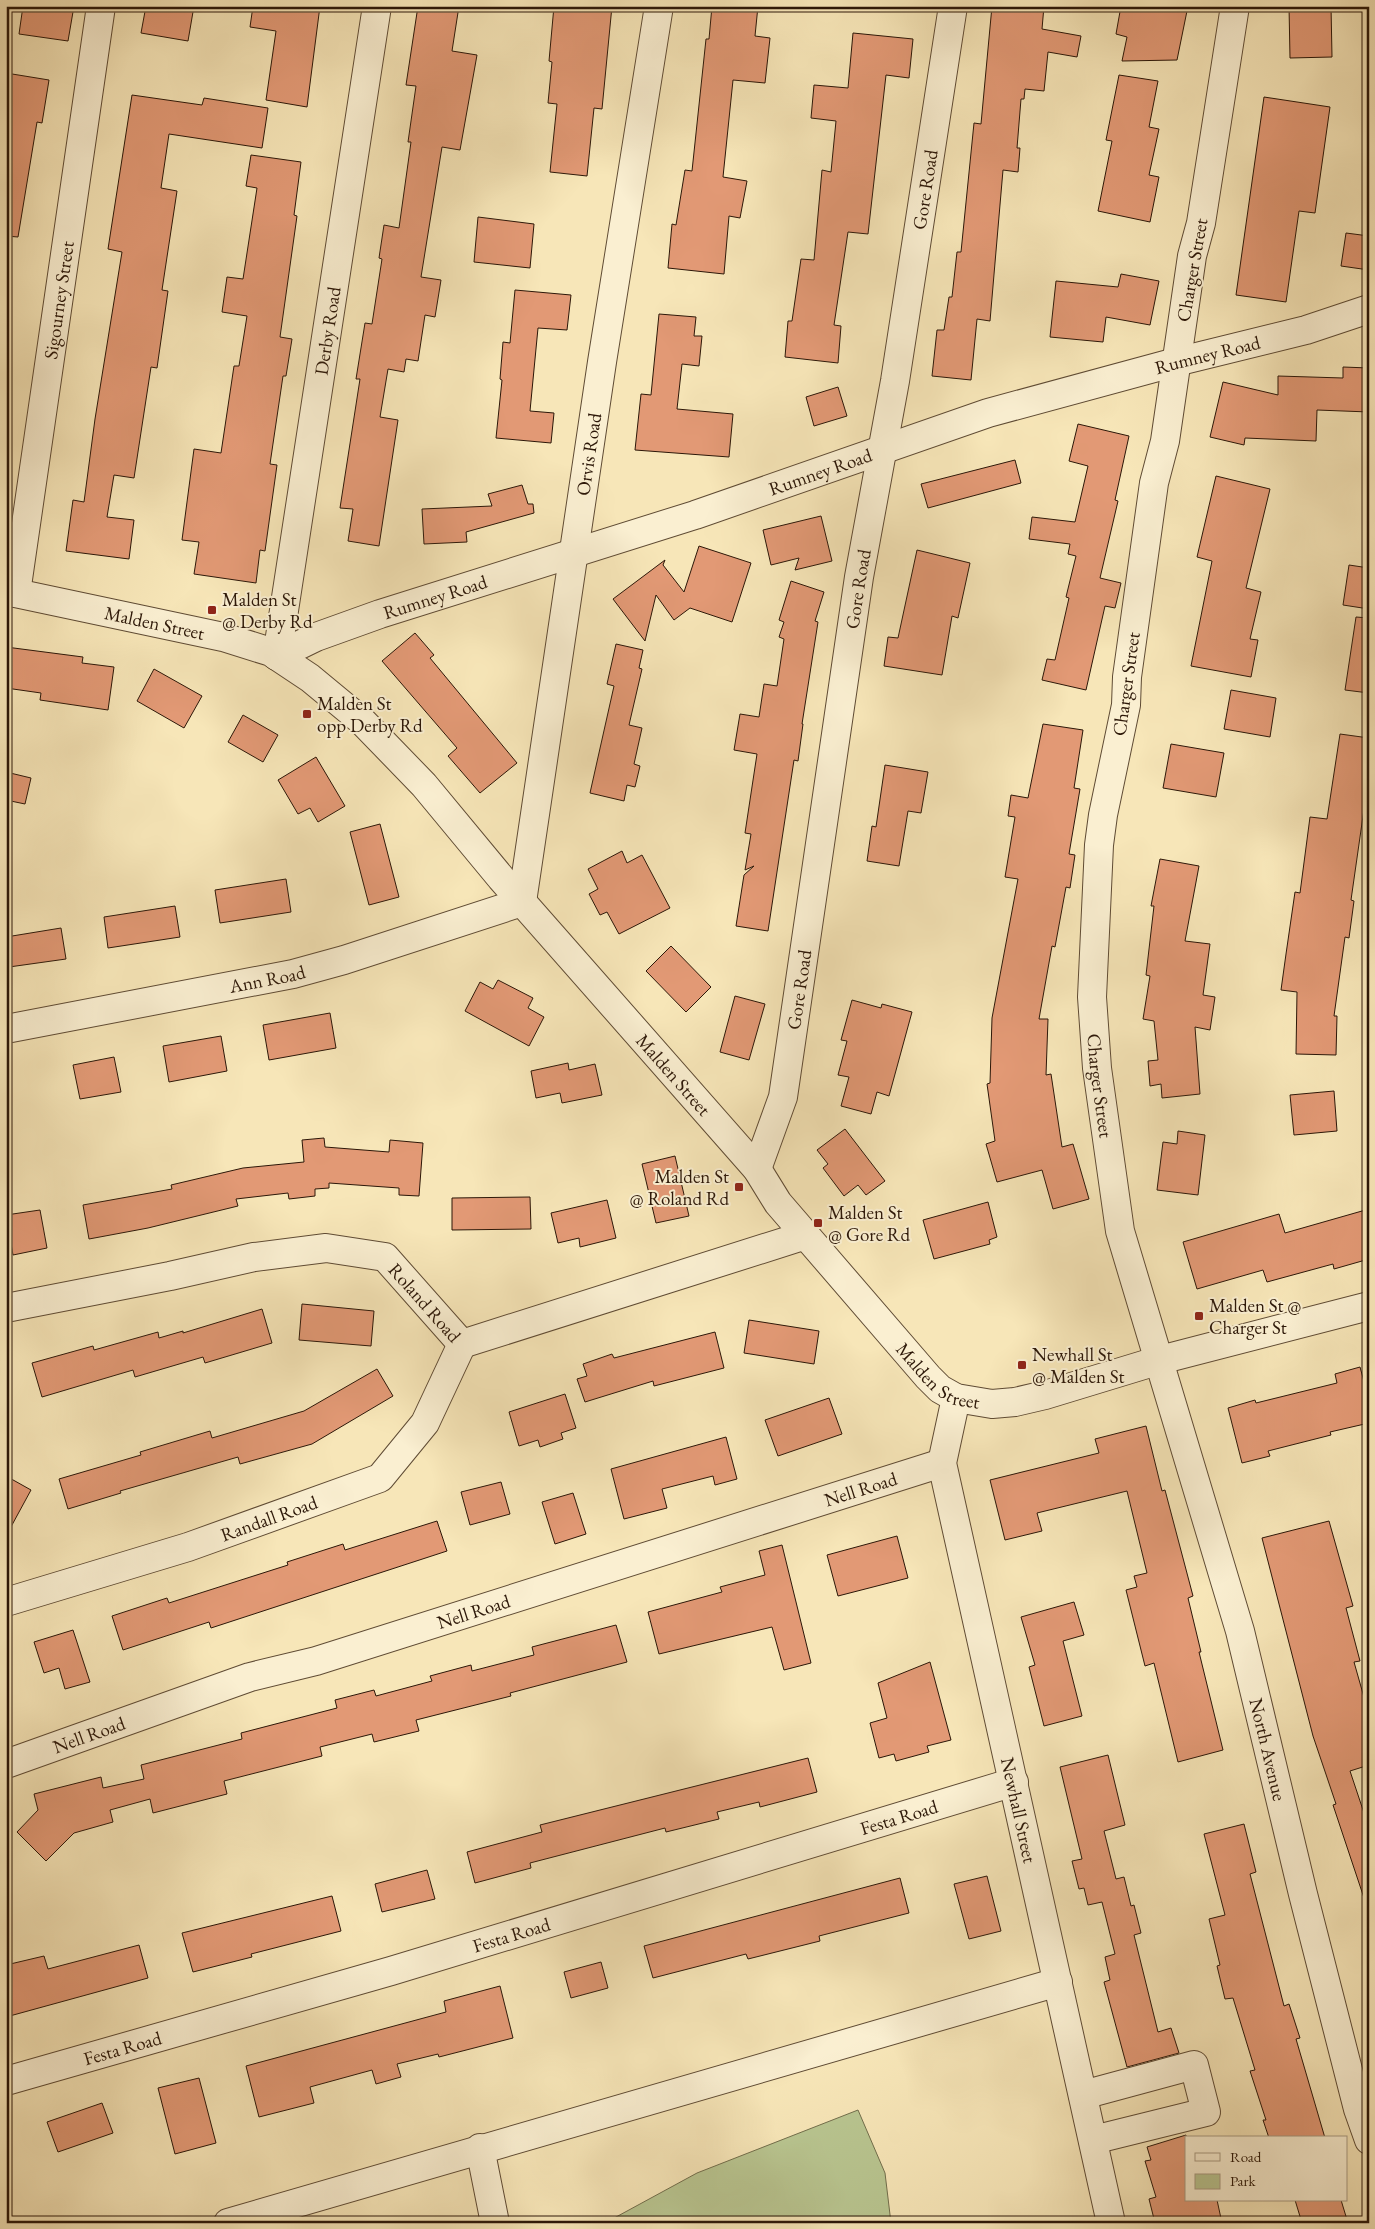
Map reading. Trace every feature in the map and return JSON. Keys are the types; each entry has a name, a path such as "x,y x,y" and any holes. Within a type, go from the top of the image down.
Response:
{"street":[{"name":"Sigourney Street","path":"11,592 101,6"},
{"name":"Derby Road","path":"277,656 377,6"},
{"name":"Orvis Road","path":"522,902 602,362 659,6"},
{"name":"Gore Road","path":"757,1169 783,1098 859,577 895,381 953,6"},
{"name":"Charger Street","path":"1160,1360 1120,1231 1097,1068 1092,997 1099,845 1103,815 1126,705 1127,677 1154,484 1165,441 1192,256 1201,222 1235,6"},
{"name":"Rumney Road","path":"277,656 316,637 380,614 695,515 988,413 1176,362 1306,330 1369,309"},
{"name":"Malden Street","path":"11,592 223,637 271,652 310,678 362,721 424,785 612,1006 757,1169 778,1202 928,1377 940,1389 956,1398 992,1404 1015,1402 1045,1395 1160,1360 1369,1306"},
{"name":"Ann Road","path":"6,1029 292,974 344,960 522,902"},
{"name":"Roland Road","path":"6,1308 141,1282 254,1257 326,1248 385,1257 462,1344 806,1235"},
{"name":"Randall Road","path":"7,1600 188,1547 380,1478 425,1423 462,1344"},
{"name":"North Avenue","path":"1160,1360 1240,1631 1303,1894 1358,2110 1369,2140"},
{"name":"Newhall Street","path":"956,1398 942,1463 1111,2223"},
{"name":"Nell Road","path":"6,1764 250,1677 316,1661 942,1463"},
{"name":"Festa Road","path":"6,2081 390,1971 1014,1782"},
{"path":"228,2223 480,2148 1058,1982"},
{"path":"1083,2095 1194,2065 1206,2112 1093,2140"},
{"path":"480,2148 495,2223"}],"green space":[{"path":"858,2110 885,2173 891,2223 605,2223 697,2173"}],"building":[{"path":"23,6 74,6 68,41 19,34"},
{"path":"146,6 194,6 188,41 141,33"},
{"path":"253,6 320,6 307,107 266,100 276,31 250,27"},
{"path":"418,6 459,6 452,51 477,55 460,150 442,147 421,277 441,280 435,317 425,315 418,361 406,359 404,372 388,369 380,417 398,420 379,546 348,541 353,509 340,508 360,379 356,379 365,323 372,324 382,259 379,258 384,225 399,228 411,142 408,142 416,86 406,85"},
{"path":"554,6 612,6 602,109 594,108 587,176 550,172 557,104 548,103 552,62 549,61"},
{"path":"712,6 758,6 755,36 770,38 765,83 733,80 723,177 747,181 740,218 729,216 724,274 668,268 672,224 676,225 685,170 692,171 706,39 709,39"},
{"path":"992,6 1044,6 1042,29 1081,36 1077,57 1048,52 1044,91 1025,89 1024,99 1021,99 1017,148 1020,148 1018,172 1003,170 990,321 977,319 971,380 932,376 937,330 944,330 949,297 952,297 957,252 961,252 974,123 981,124"},
{"path":"1121,6 1188,6 1177,60 1122,61 1127,37 1116,34"},
{"path":"1289,6 1331,6 1332,57 1290,58"},
{"path":"853,33 913,39 909,78 886,75 868,234 848,232 834,325 841,326 838,363 785,357 788,321 792,321 801,259 814,260 822,170 831,172 836,121 811,118 814,85 848,88"},
{"path":"6,73 49,80 42,123 37,122 18,237 6,236"},
{"path":"1119,75 1158,81 1149,127 1159,129 1149,175 1159,177 1150,222 1098,211 1112,141 1106,140"},
{"path":"132,95 202,105 204,98 268,108 262,148 169,134 161,188 177,191 162,290 168,291 157,368 151,367 134,478 114,475 107,517 134,520 129,559 66,551 73,500 84,502 95,419 122,252 108,249"},
{"path":"1264,97 1330,107 1315,213 1299,211 1286,302 1236,295"},
{"path":"251,155 301,162 294,215 297,216 280,337 292,339 286,376 283,376 270,464 277,465 265,551 260,550 256,583 194,574 199,542 182,540 194,449 221,453 234,366 239,366 247,316 222,312 227,277 243,279 257,188 246,186"},
{"path":"478,217 534,224 530,268 474,262"},
{"path":"1346,233 1369,236 1369,270 1341,266"},
{"path":"1121,274 1159,281 1150,325 1106,317 1103,342 1050,337 1056,281 1118,287"},
{"path":"515,290 571,295 567,330 538,328 530,411 554,413 551,443 496,438 502,380 500,379 503,342 510,343"},
{"path":"659,314 696,317 694,336 702,336 699,366 682,364 677,409 733,414 729,457 635,450 641,394 651,395"},
{"path":"1343,367 1369,368 1369,412 1317,410 1316,441 1245,438 1244,445 1210,437 1223,382 1278,395 1278,376 1343,378"},
{"path":"838,387 847,416 814,426 806,397"},
{"path":"1078,424 1129,436 1115,500 1118,501 1100,578 1121,583 1115,608 1105,606 1086,690 1042,680 1047,659 1055,660 1069,598 1066,597 1076,556 1068,554 1070,544 1029,539 1032,517 1075,522 1088,466 1069,461"},
{"path":"1015,460 1021,483 928,508 921,484"},
{"path":"1216,476 1270,489 1246,588 1261,592 1250,639 1258,640 1251,677 1191,666 1212,561 1197,557"},
{"path":"522,485 528,504 533,504 534,513 466,532 467,542 424,544 422,509 492,506 488,494"},
{"path":"821,516 832,561 795,570 799,558 771,565 763,530"},
{"path":"699,546 751,563 732,622 690,608 674,620 656,595 645,641 613,599 665,560 663,565 684,592"},
{"path":"917,550 970,563 958,618 952,616 942,675 884,666 888,637 898,638"},
{"path":"1349,565 1369,568 1369,609 1343,605"},
{"path":"791,581 824,592 815,621 818,622 798,761 794,760 768,931 736,926 744,875 754,866 745,870 751,834 745,833 757,754 734,750 740,714 759,717 764,684 777,686 784,639 779,637 784,622 779,620"},
{"path":"1356,617 1369,618 1369,693 1345,690"},
{"path":"415,633 434,655 430,658 517,763 480,793 448,756 457,748 382,661"},
{"path":"616,644 643,650 639,668 642,669 629,725 642,728 634,764 640,766 635,787 627,785 624,801 590,793 614,686 607,684"},
{"path":"6,647 83,657 82,663 114,667 108,710 40,700 41,693 6,688"},
{"path":"154,669 202,696 184,728 137,701"},
{"path":"1231,690 1276,698 1270,737 1224,729"},
{"path":"243,715 278,735 263,762 228,742"},
{"path":"1043,724 1083,730 1074,788 1080,789 1069,854 1075,855 1070,888 1066,887 1055,947 1052,946 1039,1019 1048,1019 1046,1075 1051,1074 1062,1147 1073,1144 1089,1199 1053,1209 1042,1170 997,1182 986,1144 995,1141 987,1084 990,1083 992,1018 1018,879 1005,877 1015,817 1008,816 1011,795 1028,798"},
{"path":"1340,734 1369,738 1369,795 1366,795 1351,900 1354,901 1349,938 1345,937 1334,1016 1337,1016 1336,1055 1296,1054 1297,992 1281,990 1295,892 1300,893 1310,817 1327,819"},
{"path":"1171,744 1224,753 1216,797 1163,788"},
{"path":"316,757 345,806 318,822 310,808 298,814 278,780"},
{"path":"885,765 928,772 921,813 908,811 899,866 867,861 872,826 876,827"},
{"path":"6,772 31,778 25,804 6,800"},
{"path":"380,824 399,897 369,905 350,832"},
{"path":"622,851 627,863 642,855 670,908 619,934 607,912 600,915 589,894 598,889 588,869"},
{"path":"1160,859 1199,866 1185,941 1210,944 1203,995 1215,997 1210,1030 1195,1027 1200,1094 1162,1098 1161,1084 1150,1086 1148,1061 1158,1060 1154,1021 1143,1019 1150,976 1146,975 1154,906 1151,906"},
{"path":"286,879 291,912 220,923 215,890"},
{"path":"175,906 180,937 108,948 104,917"},
{"path":"61,928 66,959 9,967 6,937"},
{"path":"671,946 711,987 686,1012 646,971"},
{"path":"498,980 533,998 528,1008 544,1017 529,1046 465,1011 480,982 493,989"},
{"path":"735,996 765,1004 749,1060 720,1052"},
{"path":"852,1000 881,1008 882,1004 912,1012 889,1096 877,1092 871,1114 841,1106 849,1077 838,1075 847,1041 841,1040"},
{"path":"330,1013 336,1048 269,1060 263,1025"},
{"path":"221,1036 227,1071 169,1082 163,1046"},
{"path":"114,1057 121,1092 80,1099 73,1065"},
{"path":"568,1063 569,1070 595,1064 602,1095 562,1103 560,1093 536,1098 531,1071"},
{"path":"1334,1091 1337,1131 1294,1135 1290,1095"},
{"path":"845,1129 885,1181 866,1195 858,1185 844,1196 823,1168 828,1164 817,1150"},
{"path":"1178,1131 1205,1135 1198,1195 1157,1190 1163,1142 1177,1144"},
{"path":"324,1138 325,1147 389,1152 390,1140 423,1143 419,1196 399,1195 399,1188 329,1183 329,1188 315,1189 315,1196 289,1199 288,1193 236,1199 238,1206 148,1228 89,1239 83,1205 172,1189 171,1185 243,1168 304,1162 302,1140"},
{"path":"675,1156 689,1216 656,1223 642,1164"},
{"path":"530,1197 531,1229 452,1230 452,1198"},
{"path":"607,1200 616,1238 580,1247 579,1238 558,1243 551,1213"},
{"path":"988,1202 997,1237 989,1240 990,1244 934,1259 923,1220"},
{"path":"1369,1209 1369,1259 1334,1269 1333,1264 1267,1282 1263,1270 1197,1289 1183,1242 1279,1214 1285,1233"},
{"path":"40,1210 47,1248 13,1255 6,1215"},
{"path":"302,1304 374,1311 371,1346 299,1340"},
{"path":"262,1309 272,1343 205,1363 203,1357 135,1377 133,1370 42,1397 32,1363 93,1346 94,1350 158,1332 159,1338 183,1331 183,1333"},
{"path":"749,1320 819,1331 814,1364 744,1353"},
{"path":"715,1332 724,1368 654,1386 653,1381 585,1402 577,1379 587,1376 583,1364 612,1354 614,1358"},
{"path":"1360,1367 1369,1400 1369,1423 1330,1432 1331,1435 1268,1451 1270,1456 1242,1463 1228,1408 1255,1400 1256,1403 1337,1383 1335,1374"},
{"path":"377,1369 393,1396 312,1444 240,1464 238,1457 120,1491 121,1493 68,1509 59,1479 141,1455 140,1452 210,1431 212,1438 304,1411"},
{"path":"565,1394 576,1428 561,1433 563,1439 540,1447 538,1440 519,1446 509,1412"},
{"path":"829,1398 842,1434 778,1456 765,1420"},
{"path":"1146,1426 1162,1491 1165,1490 1193,1596 1188,1598 1223,1750 1178,1762 1154,1663 1145,1666 1126,1590 1137,1587 1134,1576 1147,1573 1127,1491 1037,1513 1042,1531 1005,1540 990,1480 1099,1453 1095,1439"},
{"path":"726,1437 737,1479 715,1485 713,1476 662,1489 667,1508 624,1519 611,1469"},
{"path":"6,1476 31,1490 6,1536"},
{"path":"501,1482 510,1514 470,1525 461,1492"},
{"path":"573,1493 586,1534 555,1544 542,1502"},
{"path":"437,1521 447,1551 211,1628 209,1622 123,1650 112,1616 167,1598 169,1603 288,1565 287,1562 343,1544 345,1550"},
{"path":"1329,1521 1353,1606 1346,1608 1360,1661 1354,1662 1369,1715 1369,1765 1350,1771 1369,1828 1369,1901 1365,1901 1333,1805 1336,1804 1313,1736 1262,1538"},
{"path":"897,1536 908,1578 838,1596 827,1555"},
{"path":"782,1545 811,1663 784,1670 772,1627 659,1654 648,1612 722,1592 720,1587 765,1575 759,1551"},
{"path":"1074,1602 1084,1635 1063,1641 1082,1716 1044,1726 1029,1667 1035,1665 1021,1617"},
{"path":"616,1625 627,1662 510,1693 511,1696 416,1720 419,1731 374,1742 372,1734 320,1747 322,1756 224,1781 227,1794 153,1813 150,1799 110,1810 113,1822 74,1833 46,1861 17,1832 38,1810 34,1794 101,1777 103,1788 144,1779 141,1765 242,1739 241,1733 337,1708 335,1700 374,1690 376,1696 432,1681 430,1676 471,1665 472,1671 534,1655 532,1647"},
{"path":"73,1630 90,1682 65,1689 59,1668 44,1673 34,1642"},
{"path":"930,1662 951,1740 927,1746 929,1752 896,1761 894,1754 879,1758 870,1723 887,1718 878,1683"},
{"path":"1108,1755 1125,1825 1104,1831 1116,1879 1124,1877 1131,1906 1134,1905 1141,1933 1134,1935 1158,2032 1171,2028 1179,2053 1127,2067 1104,1982 1110,1980 1105,1957 1115,1954 1102,1902 1088,1905 1084,1888 1079,1889 1072,1861 1082,1859 1060,1767"},
{"path":"808,1758 817,1792 760,1807 759,1802 717,1812 719,1819 666,1832 665,1828 530,1863 531,1868 475,1883 467,1852 542,1832 540,1825"},
{"path":"1244,1824 1256,1872 1250,1874 1284,2006 1289,2004 1300,2038 1296,2039 1324,2136 1268,2136 1263,2120 1266,2120 1250,2071 1255,2070 1233,1998 1225,1999 1217,1966 1220,1965 1209,1919 1225,1915 1204,1834"},
{"path":"427,1870 435,1899 382,1912 375,1884"},
{"path":"987,1876 1001,1931 969,1939 954,1884"},
{"path":"900,1878 909,1913 819,1936 820,1941 748,1959 746,1954 653,1978 644,1946"},
{"path":"332,1896 341,1931 251,1954 252,1957 193,1972 182,1933"},
{"path":"139,1945 148,1978 6,2017 6,1965 44,1956 48,1969"},
{"path":"601,1962 608,1988 571,1998 564,1972"},
{"path":"500,1986 513,2038 439,2057 438,2054 397,2064 401,2077 376,2084 372,2070 310,2087 314,2103 259,2117 246,2066 446,2012 444,2001"},
{"path":"199,2078 216,2143 175,2154 158,2088"},
{"path":"102,2103 113,2133 58,2152 47,2122"},
{"path":"1186,2135 1185,2202 1217,2202 1222,2223 1155,2223 1149,2199 1156,2197 1145,2161 1151,2160 1147,2147"},
{"path":"1296,2202 1342,2202 1348,2223 1302,2223"}],"place":[{"name":"Malden St @ Derby Rd","path":"212,610"},
{"name":"Malden St opp Derby Rd","path":"307,714"},
{"name":"Malden St @ Roland Rd","path":"739,1187"},
{"name":"Malden St @ Gore Rd","path":"818,1223"},
{"name":"Malden St @ Charger St","path":"1199,1316"},
{"name":"Newhall St @ Malden St","path":"1022,1365"}]}
